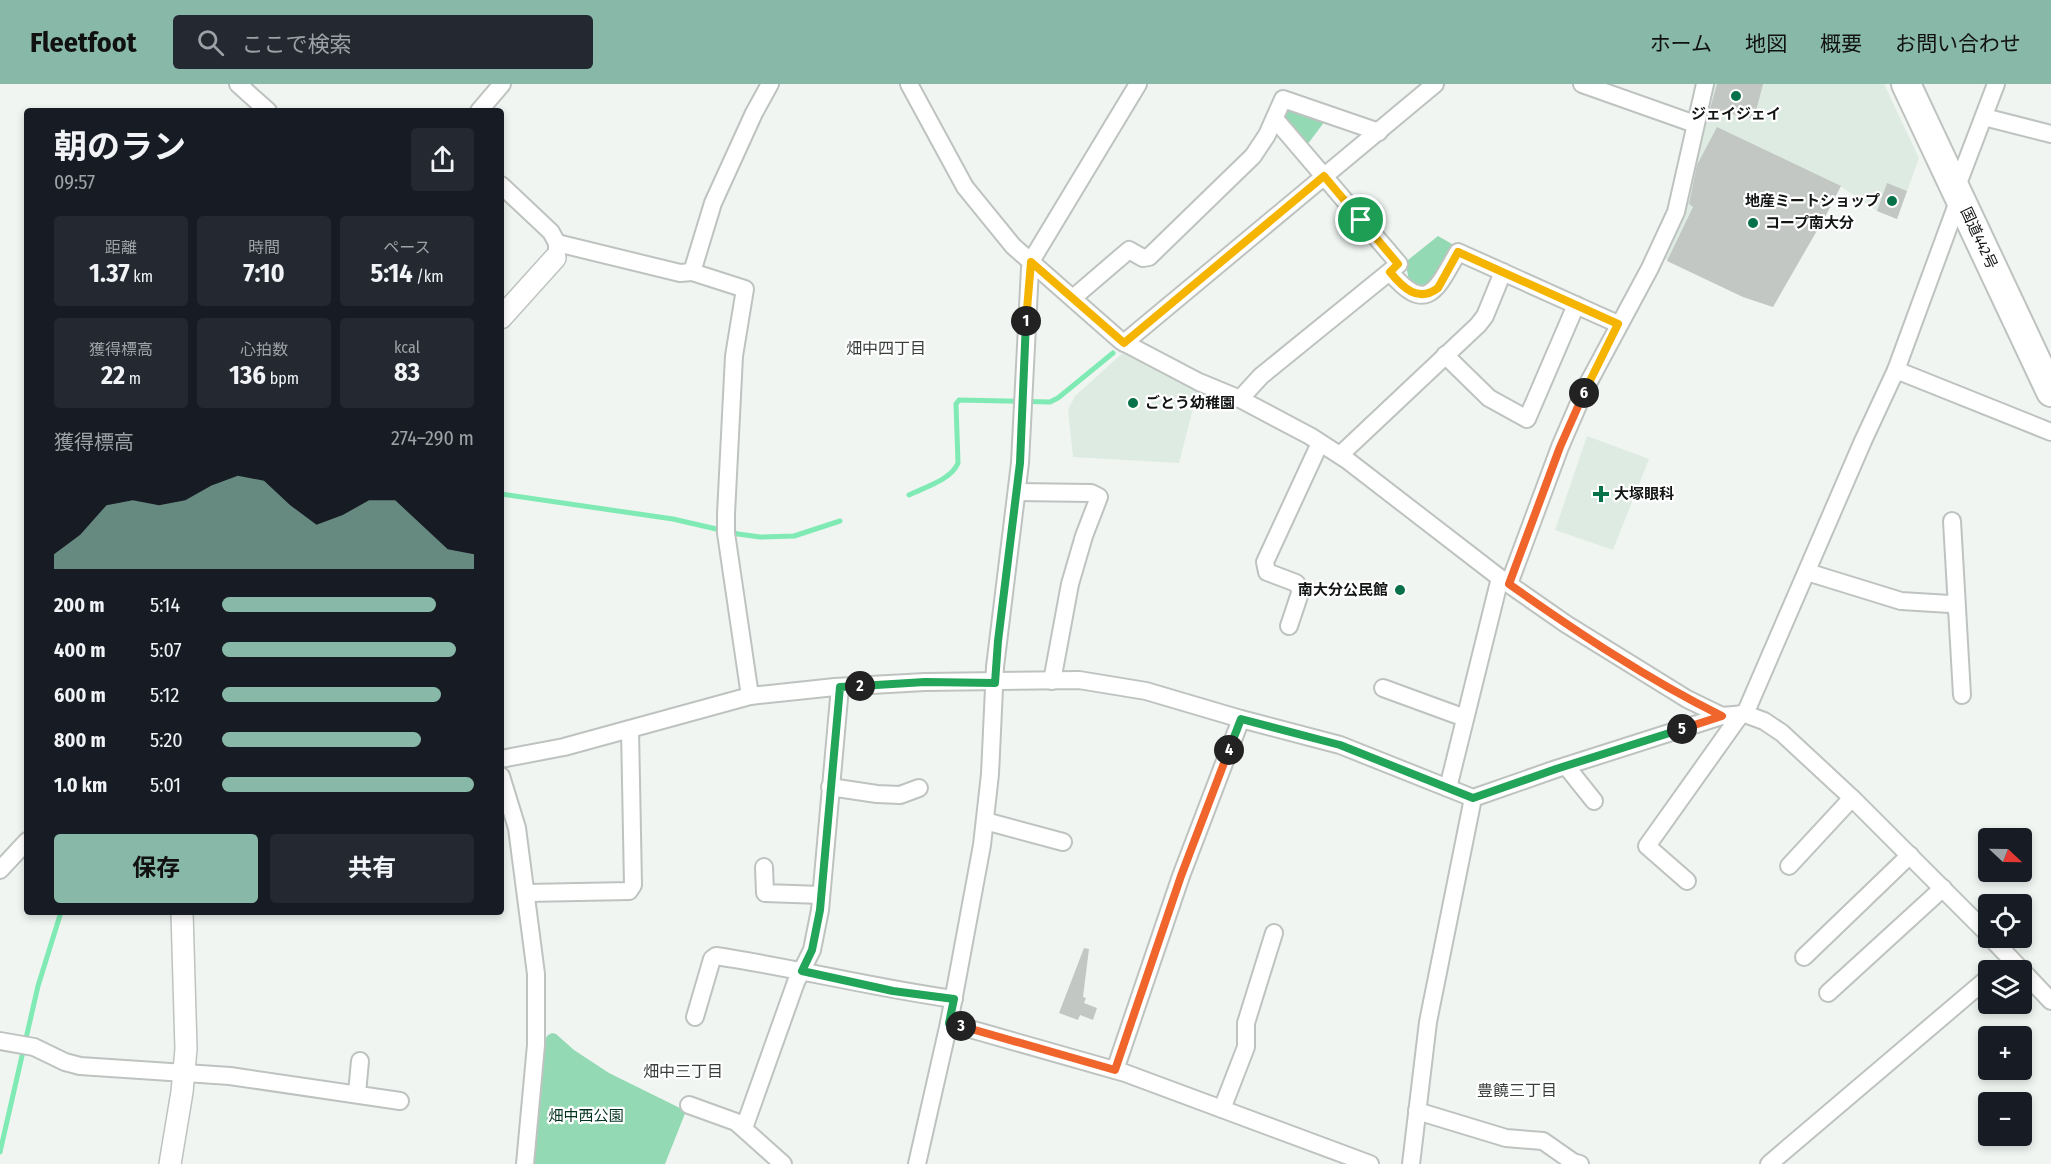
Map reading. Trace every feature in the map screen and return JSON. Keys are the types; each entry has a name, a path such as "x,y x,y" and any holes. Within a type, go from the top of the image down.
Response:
{"highway":[{"name":"国道442号","path":"1906,84 2051,392"}],"street":[{"path":"238,84 265,108"},
{"path":"482,108 502,84"},
{"path":"692,272 713,203 754,113 770,84"},
{"path":"909,84 965,187 999,231 1124,343 1199,382 1240,399 1340,455 1504,581 1566,624 1687,699 1722,716"},
{"path":"917,1164 954,999 985,821 998,641 1017,492 1031,262 1138,84"},
{"path":"1124,343 1435,84"},
{"path":"1582,84 1695,124"},
{"path":"1448,788 1465,718 1504,581 1523,543 1574,415 1618,324 1650,268 1676,212 1705,84"},
{"path":"1687,881 1647,846 1743,714 1896,370 1996,84"},
{"path":"1073,298 1129,250 1143,258 1149,257 1253,156 1284,99 1379,132"},
{"path":"1984,117 2051,134"},
{"path":"1240,399 1261,376 1398,264 1275,119"},
{"path":"504,188 551,232 556,250"},
{"path":"556,250 680,273 692,272 745,289 734,356 726,514 729,551 750,696"},
{"path":"504,314 556,250"},
{"path":"1390,272 1405,289 1419,295 1433,292 1438,288 1458,252 1618,324"},
{"path":"1340,455 1478,325 1485,316 1503,272"},
{"path":"1446,355 1489,398 1527,419 1576,305"},
{"path":"1896,370 2051,432"},
{"path":"1289,626 1301,590 1296,583 1267,572 1265,562 1320,443"},
{"path":"1017,492 1091,493 1099,497 1084,536 1070,584 1052,681"},
{"path":"1952,521 1962,695"},
{"path":"1807,572 1901,601 1950,604 1958,611"},
{"path":"504,759 542,753 750,696 925,682 995,683 1079,680 1165,696 1340,745 1473,798 1722,716 1743,714 1764,721 1782,733 1852,798 1978,924"},
{"path":"744,1128 796,982 812,950 820,910 840,687"},
{"path":"1383,688 1465,718"},
{"path":"1115,1070 1181,876 1241,719"},
{"path":"527,893 629,891 633,885 630,729"},
{"path":"1566,766 1594,801"},
{"path":"504,786 517,828 536,974 538,1022 525,1164"},
{"path":"830,787 900,795 919,788"},
{"path":"1411,1164 1428,1022 1473,798"},
{"path":"1789,866 1852,798"},
{"path":"985,821 1063,842"},
{"path":"0,870 24,844"},
{"path":"1804,957 1910,855"},
{"path":"764,867 765,894 821,895"},
{"path":"1828,993 1943,888"},
{"path":"170,1164 186,1049 182,915"},
{"path":"1222,1109 1246,1047 1246,1023 1274,933"},
{"path":"2001,948 2051,1001"},
{"path":"695,1017 712,959 716,956 802,971 893,991 954,999"},
{"path":"1769,1164 1978,986"},
{"path":"949,1023 1115,1070 1370,1164"},
{"path":"0,1041 34,1047 65,1062 80,1066 230,1076 400,1101"},
{"path":"357,1093 360,1061"},
{"path":"689,1105 729,1119 744,1128 783,1164"},
{"path":"1417,1111 1506,1138 1543,1141 1573,1162 1580,1164"}],"shaded area":[{"path":"1712,84 1884,84 1919,158 1897,219 1877,211 1840,186 1773,307 1743,297 1657,255"},
{"name":"ごとう幼稚園","path":"1126,350 1198,389 1179,463 1073,457 1068,410 1075,396"},
{"name":"大塚眼科","path":"1587,436 1649,459 1613,550 1555,530"}],"green space":[{"path":"1289,108 1325,121 1307,145 1284,118"},
{"path":"1438,236 1452,244 1434,282 1420,288 1409,281 1406,265 1408,260"},
{"name":"畑中西公園","path":"552,1033 609,1073 686,1111 665,1164 532,1164 543,1042"}],"building":[{"name":"ジェイジェイ","path":"1717,84 1763,84 1754,119 1710,109"},
{"name":"コープ南大分","path":"1717,127 1841,186 1773,307 1743,297 1667,261 1693,207 1689,204 1697,165"},
{"name":"地産ミートショップ","path":"1887,183 1907,191 1897,219 1877,211"},
{"path":"1084,948 1089,949 1083,997 1086,998 1084,1003 1097,1008 1093,1020 1080,1015 1078,1020 1059,1013"}],"waterway":[{"path":"909,495 930,486 955,469 958,463 956,404 959,400 1050,402 1113,353"},
{"path":"504,494 673,519 760,537 794,536 840,521"},
{"path":"0,1152 38,986 60,915"}],"place":[{"name":"ジェイジェイ","path":"1736,96"},
{"name":"地産ミートショップ","path":"1892,201"},
{"name":"コープ南大分","path":"1753,223"},
{"name":"ごとう幼稚園","path":"1133,403"},
{"name":"大塚眼科","path":"1601,494"},
{"name":"南大分公民館","path":"1400,590"}],"district":[{"name":"畑中四丁目","path":"886,348"},
{"name":"畑中三丁目","path":"683,1071"},
{"name":"豊饒三丁目","path":"1517,1090"}],"route":[{"path":"1324,176 1361,220 1398,264 1390,272 1405,289 1419,295 1433,292 1438,288 1458,252 1618,324 1560,447 1509,584 1566,624 1687,699 1722,716 1473,798 1340,745 1241,719 1181,876 1115,1070 949,1023 954,999 893,991 802,971 812,950 820,910 840,687 925,682 995,683 1004,586 1020,463 1031,262 1124,343 1324,176"}]}
